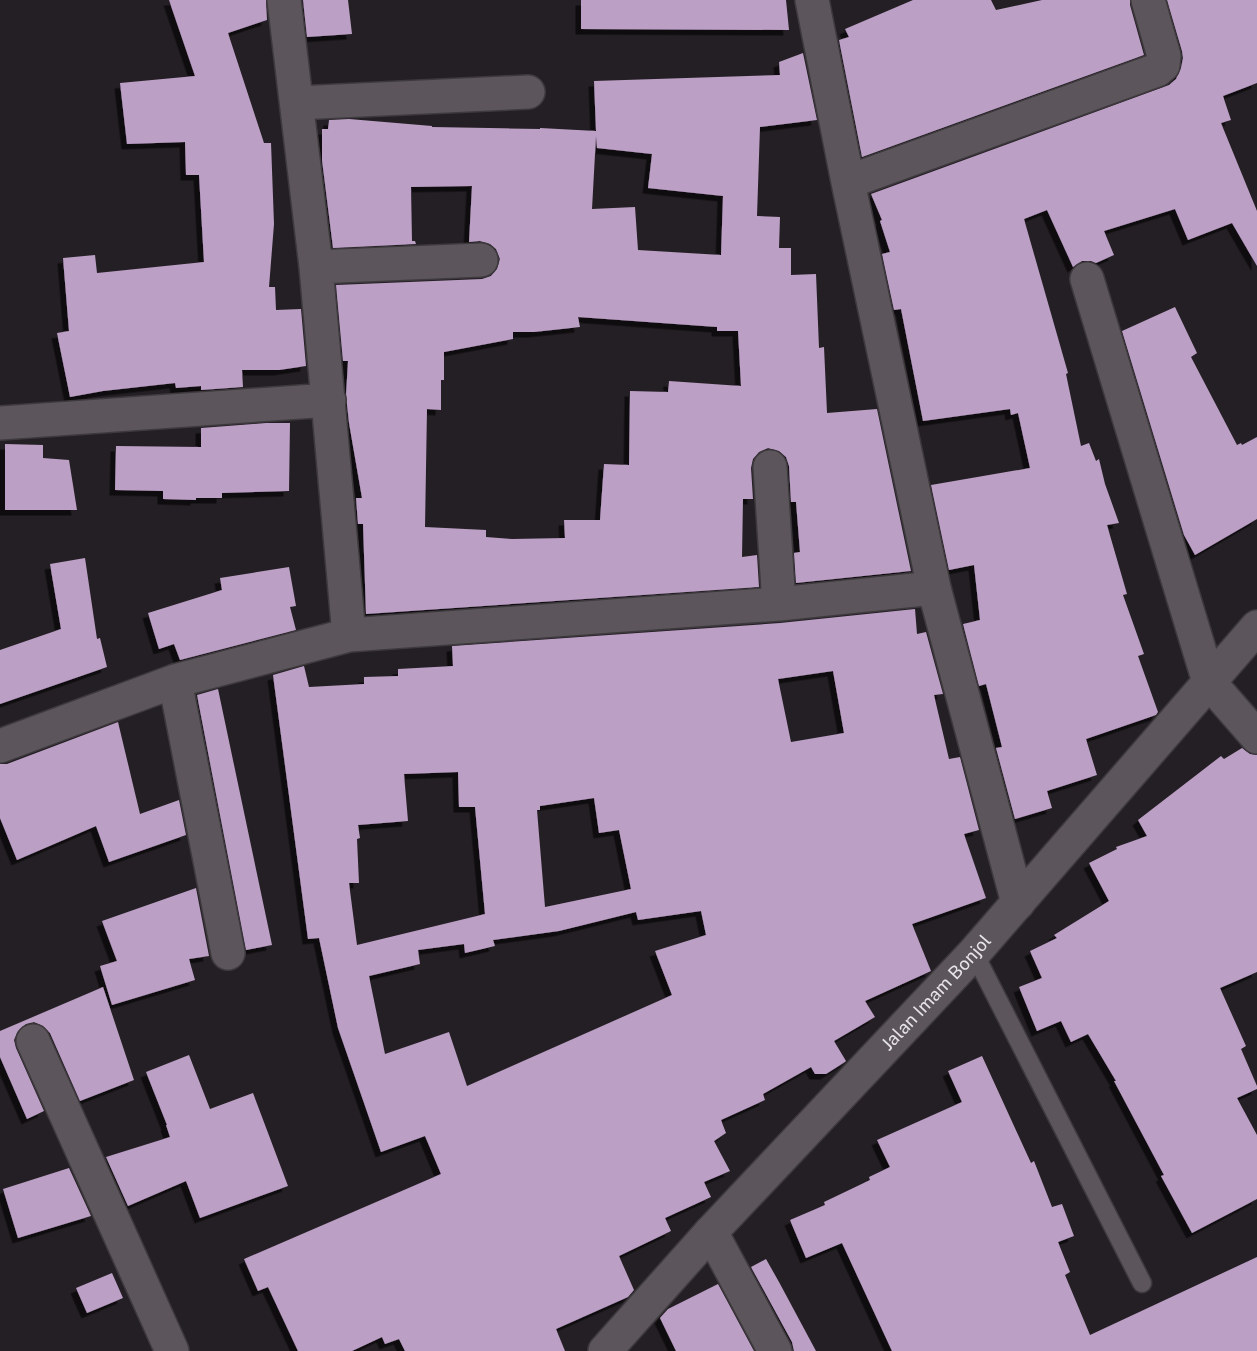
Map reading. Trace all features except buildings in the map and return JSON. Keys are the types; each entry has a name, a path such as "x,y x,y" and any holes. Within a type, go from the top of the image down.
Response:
{"street":[{"path":"284,0 316,267 349,635"},
{"path":"812,0 934,588 1018,903"},
{"path":"848,182 1157,70 1163,65 1164,56 1148,0"},
{"path":"297,103 528,92"},
{"path":"316,267 481,260"},
{"path":"1086,279 1209,681 1257,737"},
{"path":"0,423 329,400"},
{"path":"770,467 779,604"},
{"path":"0,746 175,681 349,635 779,604 934,588"},
{"name":"Jalan Imam Bonjol","path":"605,1351 711,1232 974,953 1257,627"},
{"path":"175,681 228,953"},
{"path":"33,1041 172,1351"},
{"path":"711,1232 774,1351"}],"lane":[{"path":"974,953 1142,1284"}]}
